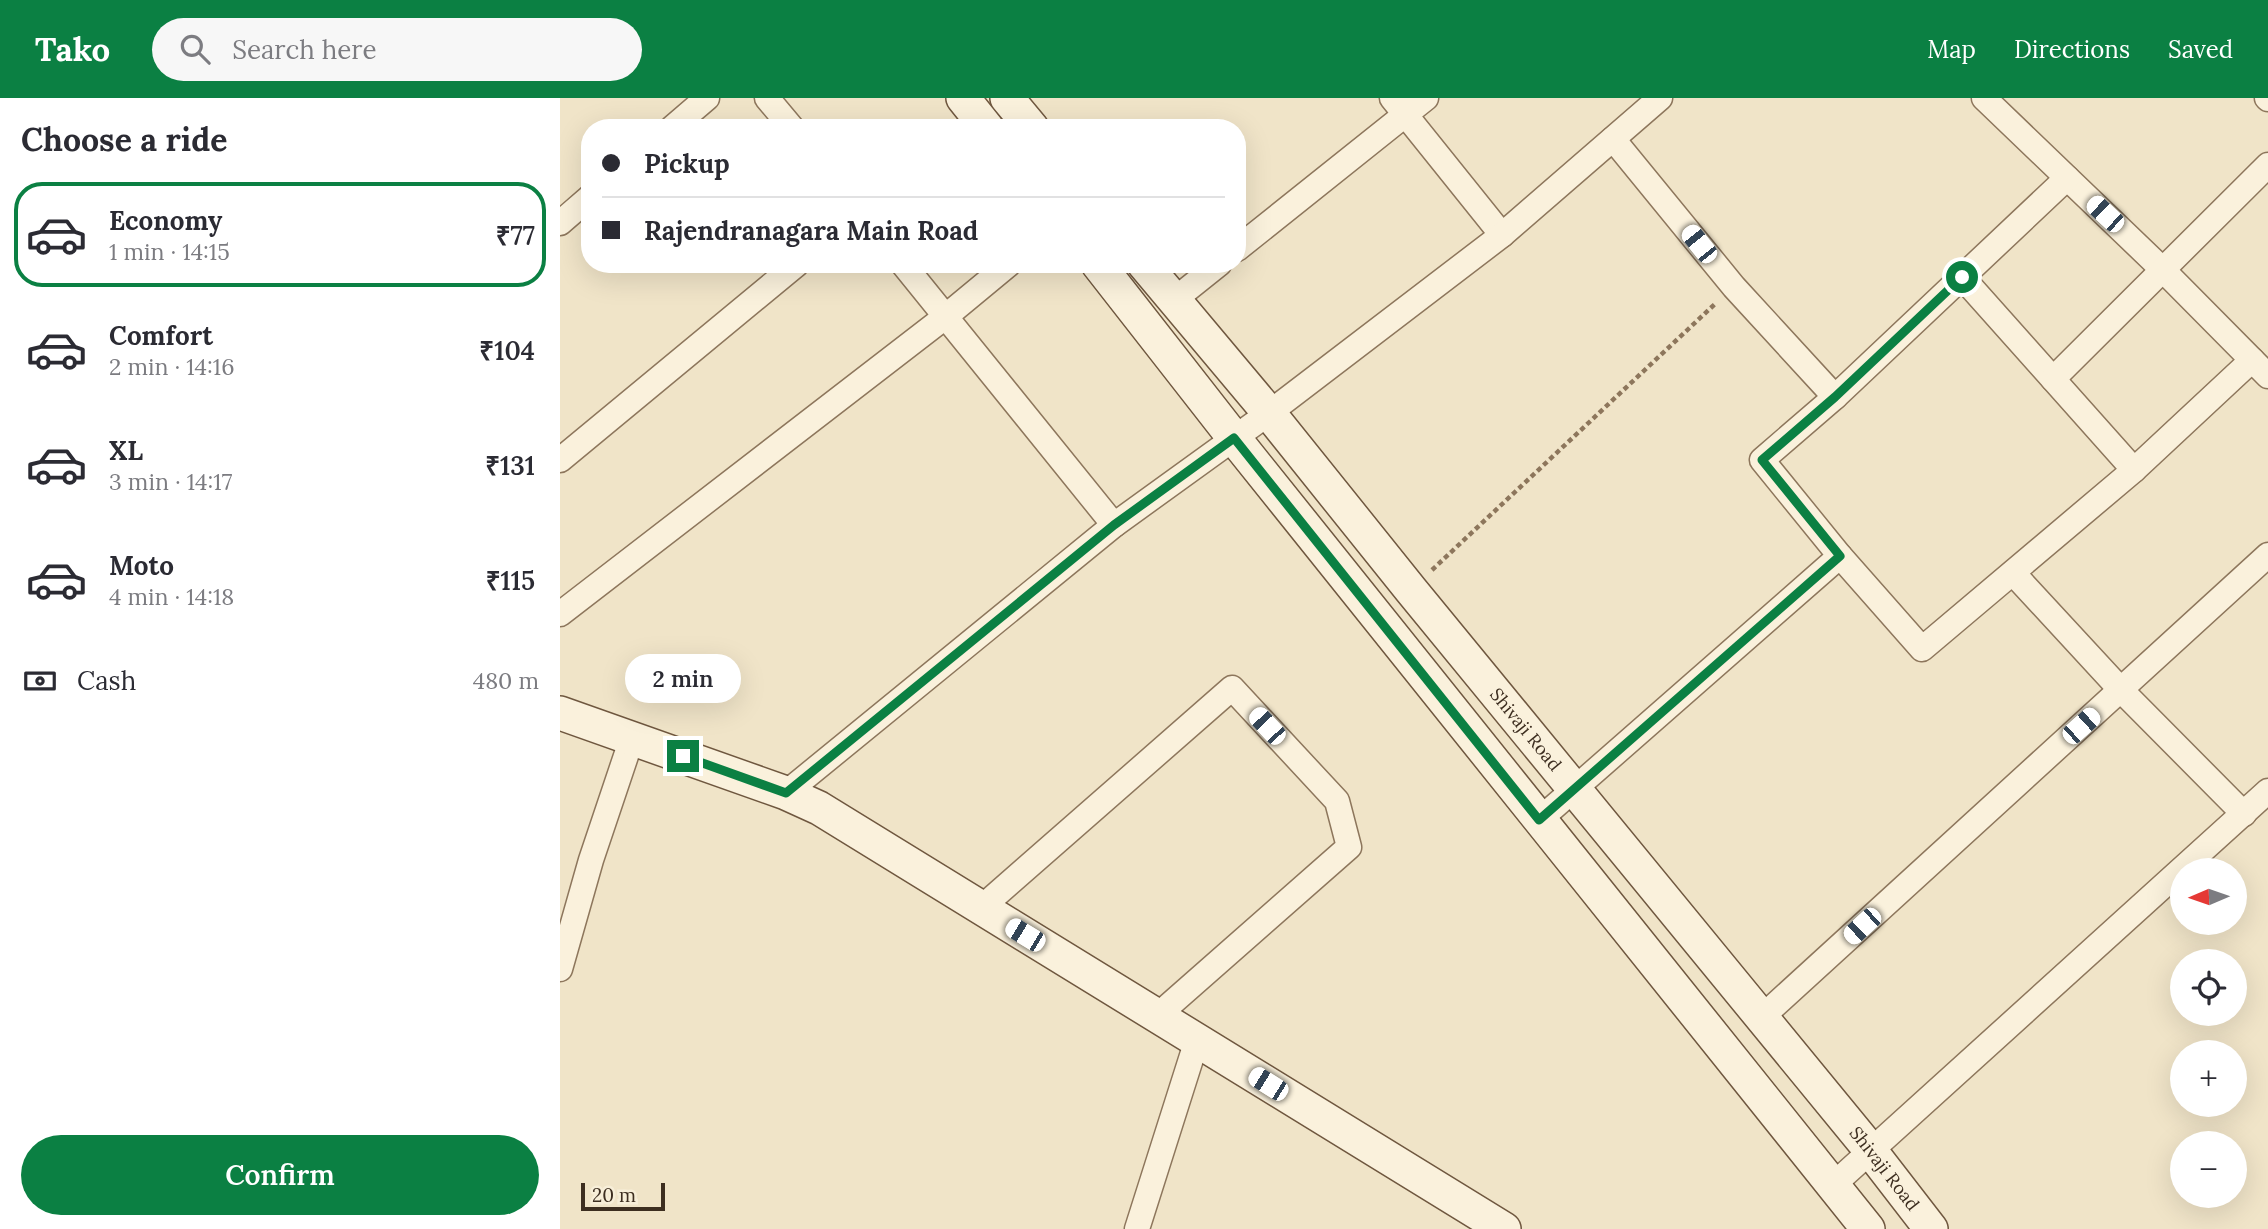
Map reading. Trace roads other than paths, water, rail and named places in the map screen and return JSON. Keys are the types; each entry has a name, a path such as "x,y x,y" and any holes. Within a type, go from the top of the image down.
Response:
{"street":[{"path":"682,119 707,98"},
{"path":"767,98 784,119"},
{"path":"963,98 980,119"},
{"path":"1007,98 1024,119"},
{"path":"1246,241 1399,106 1426,98"},
{"path":"786,793 1114,525 1269,413 1502,235 1660,98"},
{"path":"1984,98 2162,269 2260,368 2134,470 1922,649 1840,556 1762,460 1835,397 2067,178"},
{"path":"1399,106 1502,235"},
{"path":"1613,139 1734,287 1835,397"},
{"path":"2053,379 2268,164"},
{"path":"560,223 581,205"},
{"path":"560,460 786,273"},
{"path":"910,273 1114,525"},
{"path":"560,614 998,273"},
{"path":"1105,273 1234,438 1868,1229"},
{"name":"Shivaji Road","path":"1152,273 1762,1017 1931,1229"},
{"path":"1174,300 1208,273"},
{"path":"1962,277 2134,470"},
{"path":"1762,1017 2268,555"},
{"path":"1539,820 1840,556"},
{"path":"2013,573 2121,690 2244,814"},
{"path":"981,908 1232,688 1337,801 1349,847 1157,1016"},
{"path":"560,713 786,793 819,808 1504,1229"},
{"path":"560,969 591,860 632,738"},
{"path":"1833,1185 2268,791"},
{"path":"1137,1229 1197,1040"}]}
